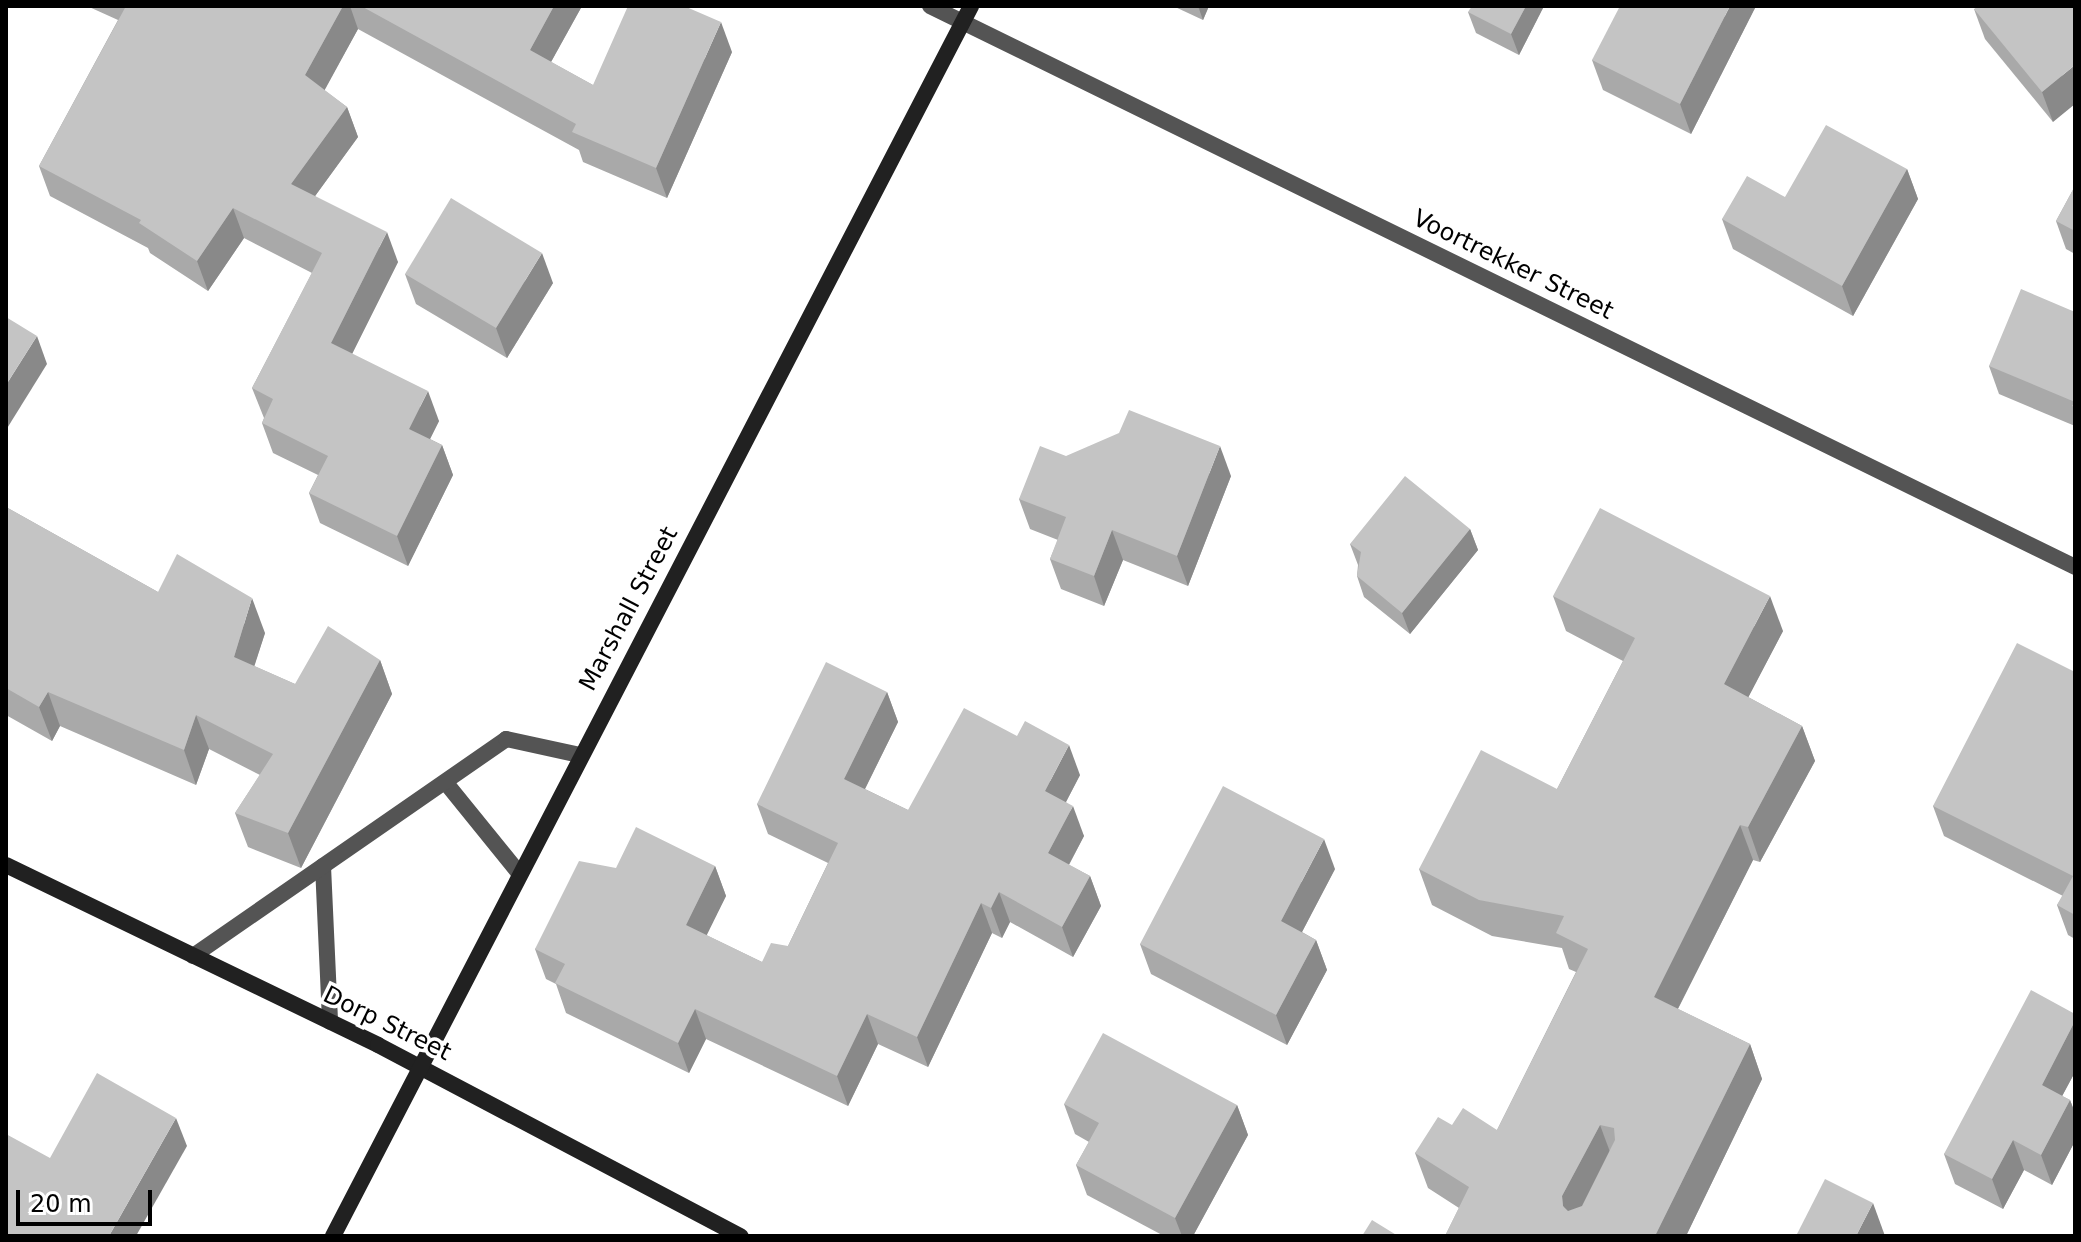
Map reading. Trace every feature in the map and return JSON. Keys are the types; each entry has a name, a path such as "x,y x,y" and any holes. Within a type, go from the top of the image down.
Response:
{"street":[{"name":"Voortrekker Street","path":"930,6 2075,567"},
{"name":"Marshall Street","path":"333,1236 971,6"},
{"path":"193,956 506,739 580,755"},
{"path":"446,783 519,873"},
{"name":"Dorp Street","path":"6,865 419,1066 741,1236"},
{"path":"323,866 330,1022"}],"building":[{"path":"126,6 343,6 305,75 347,107 291,184 387,232 331,343 428,391 409,429 442,445 397,536 309,493 328,456 262,423 273,399 252,388 322,253 233,208 197,261 139,223 141,220 39,166"},
{"path":"361,6 554,6 530,50 593,85 628,6 684,6 721,22 656,168 572,132 576,124"},
{"path":"1472,6 1526,6 1511,34 1468,12"},
{"path":"1620,6 1730,6 1680,104 1592,60"},
{"path":"1978,6 2075,6 2075,65 2042,92 1974,9"},
{"path":"1826,125 1907,169 1842,286 1722,219 1747,176 1785,197"},
{"path":"2075,186 2075,231 2056,221"},
{"path":"451,198 542,253 496,328 405,274"},
{"path":"2021,289 2075,312 2075,402 1989,366"},
{"path":"6,317 37,336 6,385"},
{"path":"1129,410 1220,446 1177,556 1112,530 1094,576 1050,559 1066,517 1019,499 1040,446 1066,456 1119,433"},
{"path":"1405,476 1470,529 1402,613 1357,576 1361,552 1350,544"},
{"path":"6,507 158,592 177,554 252,598 234,657 295,684 328,626 380,660 288,833 235,813 273,754 196,715 184,750 48,692 39,707 6,688"},
{"path":"1600,508 1770,596 1724,684 1802,726 1748,827 1740,825 1654,997 1750,1044 1655,1236 1445,1236 1469,1187 1415,1153 1438,1117 1452,1125 1463,1108 1497,1130 1588,949 1556,933 1564,916 1479,900 1419,869 1481,750 1557,789 1635,638 1553,596","holes":["1600,1125 1614,1128 1615,1140 1582,1206 1568,1211 1563,1206 1562,1196"]},
{"path":"2017,643 2075,672 2075,915 2057,905 2073,876 1933,806"},
{"path":"826,662 887,692 844,779 908,810 964,708 1017,736 1025,721 1069,745 1045,791 1073,806 1048,853 1090,876 1062,927 999,892 991,908 981,903 917,1037 867,1014 837,1076 695,1009 678,1043 555,983 565,964 535,949 579,861 616,868 636,827 715,866 686,925 762,962 771,943 788,946 838,843 757,804"},
{"path":"1223,786 1324,839 1281,921 1316,940 1276,1015 1140,944"},
{"path":"2031,990 2075,1014 2075,1021 2042,1085 2070,1100 2041,1155 2013,1140 1992,1179 1944,1154"},
{"path":"1103,1033 1237,1105 1175,1218 1076,1165 1099,1123 1064,1104"},
{"path":"97,1073 176,1118 109,1236 6,1236 6,1134 50,1158"},
{"path":"1825,1179 1873,1203 1856,1236 1796,1236"},
{"path":"1372,1220 1398,1236 1362,1236"}]}
